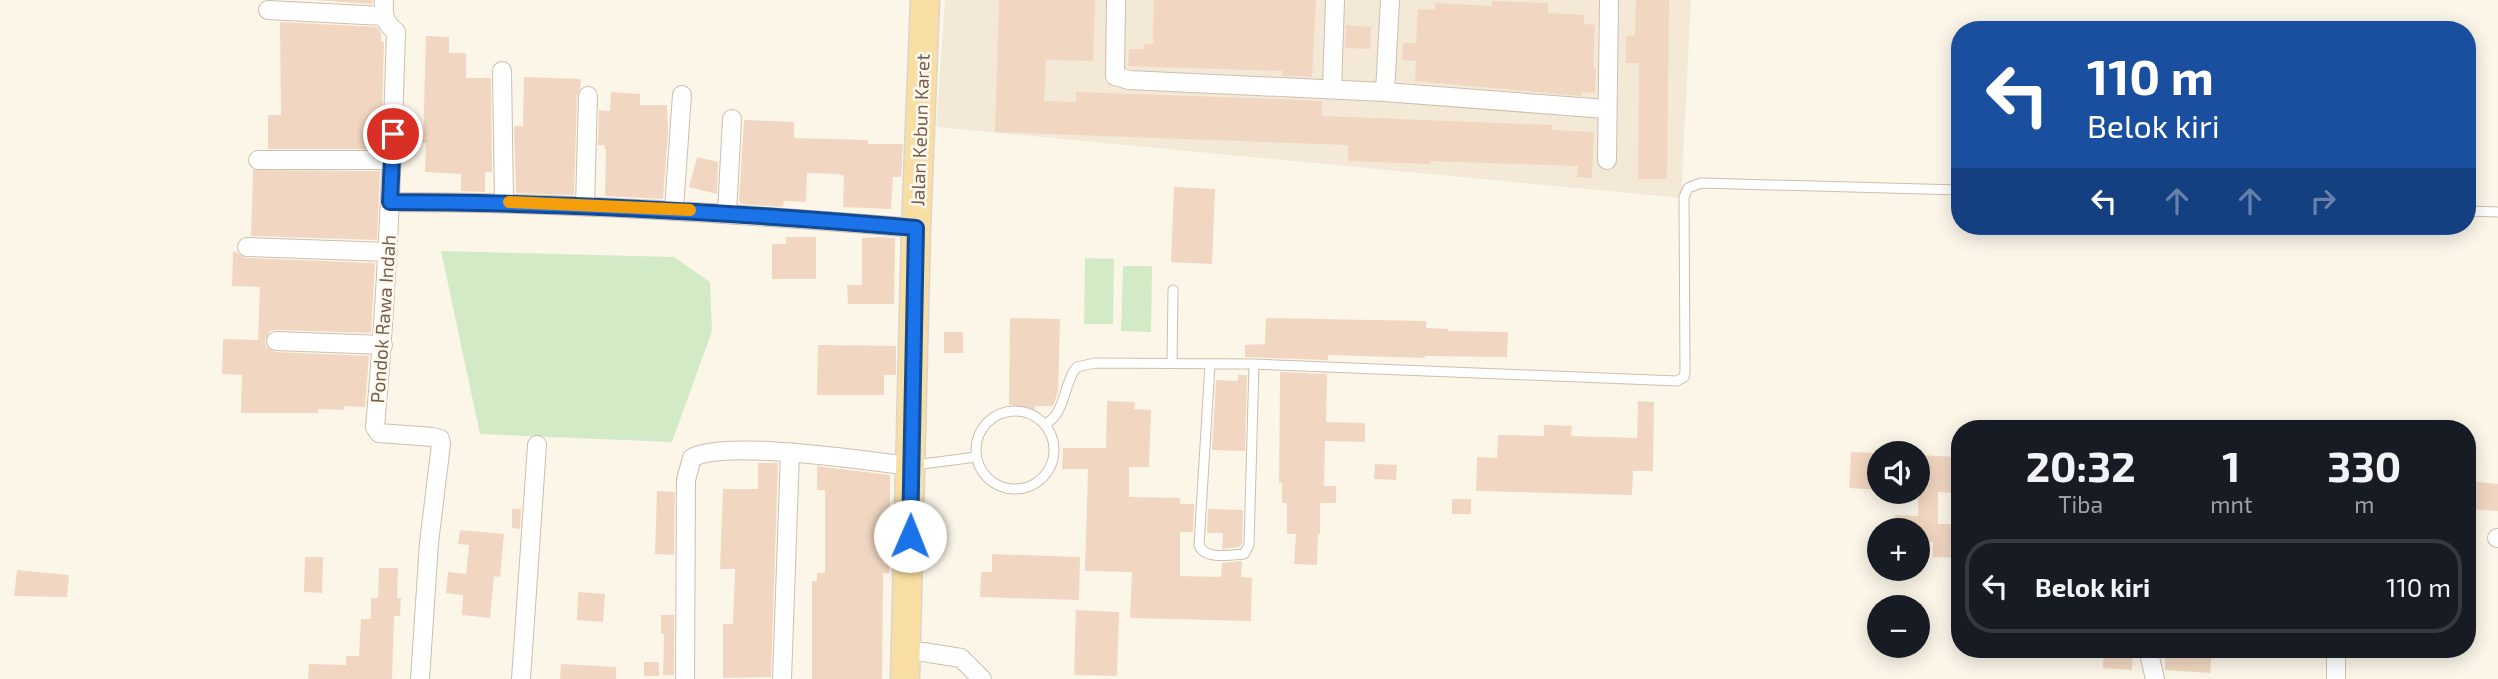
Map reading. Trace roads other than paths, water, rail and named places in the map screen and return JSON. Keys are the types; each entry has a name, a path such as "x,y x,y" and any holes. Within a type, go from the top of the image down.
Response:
{"main road":[{"name":"Jalan Kebun Karet","path":"905,666 916,228 925,0"}],"street":[{"path":"1116,0 1115,76 1162,83 1385,92 1606,109"},
{"path":"1332,89 1335,0"},
{"path":"1385,92 1390,0"},
{"path":"1607,160 1609,0"},
{"path":"268,10 384,8"},
{"name":"Pondok Rawa Indah","path":"384,8 388,25 396,32 393,160 383,345 375,427 379,433 433,437 440,439 441,444 429,543 420,679"},
{"path":"502,71 504,202"},
{"path":"585,206 588,96"},
{"path":"674,209 682,96"},
{"path":"727,212 732,119"},
{"path":"258,160 393,160"},
{"path":"390,202 504,202 674,209 916,228"},
{"path":"247,247 388,252"},
{"path":"276,341 383,345"},
{"path":"522,679 537,445"},
{"path":"685,679 686,480 692,458 715,450 790,452 911,466"},
{"path":"782,679 790,452"},
{"path":"905,666 923,652 961,658 982,679"},
{"path":"2150,658 2155,679"},
{"path":"2336,658 2336,679"}],"lane":[{"path":"1045,424 1056,417 1070,376 1077,367 1095,363 1254,364 1677,381 1684,377 1685,372 1684,197 1688,188 1701,184 1951,190"},
{"path":"2476,211 2498,212"},
{"path":"1172,363 1173,290"},
{"path":"1210,364 1199,545 1205,554 1235,555 1244,554 1249,545 1254,364"},
{"path":"1008,411 1028,412 1045,424 1054,442 1054,452 1053,463 1042,480 1023,489 1003,487 985,476 976,457 978,437 989,420 1008,411"},
{"path":"911,466 976,457"}]}
